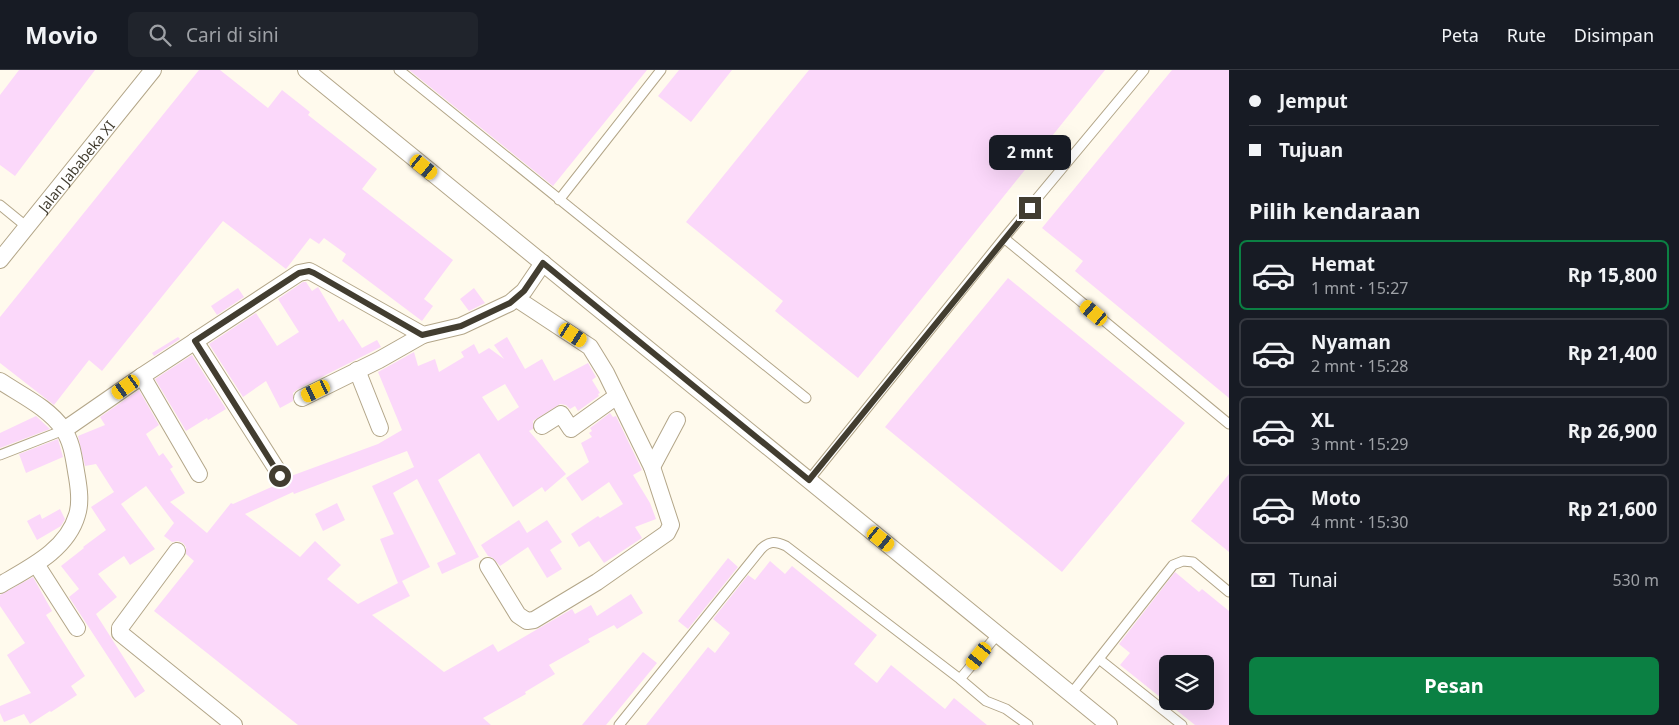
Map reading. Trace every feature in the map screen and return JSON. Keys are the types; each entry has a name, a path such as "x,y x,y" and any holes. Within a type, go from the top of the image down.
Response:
{"street":[{"name":"Jalan Jababeka XI","path":"0,260 153,70"},
{"path":"306,70 1109,725"},
{"path":"302,398 422,335 461,326 505,306 516,299 535,277 543,263"},
{"path":"64,430 142,376 299,273 309,271 422,335"},
{"path":"488,566 518,615 527,621 534,620 597,582 667,533 671,525 652,467 606,373 587,344 516,299"},
{"path":"195,341 280,476"},
{"path":"358,370 380,428"},
{"path":"142,376 199,474"},
{"path":"0,381 54,418 64,430 73,453 79,490 77,516 60,544 36,564 0,585"},
{"path":"542,426 561,414 571,429 617,396"},
{"path":"652,467 677,420"},
{"path":"177,551 120,628 120,633 225,722"},
{"path":"36,564 77,628"}],"lane":[{"path":"399,70 806,398"},
{"path":"559,200 662,70"},
{"path":"809,480 1004,238 1144,70"},
{"path":"0,205 27,227"},
{"path":"1004,238 1229,424"},
{"path":"0,456 64,430"},
{"path":"620,725 761,549 766,544 772,542 778,542 786,546 986,701 1006,709 1028,725"},
{"path":"1071,694 1174,565 1183,561 1193,562 1229,592"},
{"path":"960,679 998,634"},
{"path":"1098,659 1182,725"}],"building":[{"path":"19,70 95,70 15,176 0,165 0,95"},
{"path":"199,70 220,70 268,108 282,90 310,112 308,115 377,169 362,189 453,260 424,299 433,306 422,321 342,261 346,254 324,238 319,244 310,238 286,269 223,221 102,371 89,360 54,405 0,363 0,317"},
{"path":"409,70 647,70 553,186"},
{"path":"679,70 732,70 691,122 658,96"},
{"path":"809,70 1105,70 858,378 775,311 783,301 686,222"},
{"path":"1172,70 1229,70 1229,398 1075,271 1083,261 1042,228"},
{"path":"1008,278 1185,423 1062,572 885,427"},
{"path":"303,282 306,282 312,291 318,287 339,322 343,319 362,348 377,340 381,347 298,389 293,393 293,401 280,408 266,381 243,397 209,344 256,313 277,346 299,332 278,299"},
{"path":"238,288 244,297 217,315 211,306"},
{"path":"474,288 485,303 469,311 460,299"},
{"path":"178,337 180,339 154,356 152,353"},
{"path":"507,337 525,369 542,359 554,381 588,363 596,377 592,380 600,393 598,394 599,396 578,411 575,406 570,409 566,405 560,404 533,421 533,429 529,431 566,474 545,492 542,487 513,507 479,453 438,480 479,557 442,574 437,563 456,554 417,479 393,493 430,567 402,581 410,596 372,615 444,672 493,644 498,652 572,609 575,614 591,605 597,616 631,594 643,613 617,629 614,625 588,639 590,642 549,665 555,674 525,692 526,694 483,718 491,725 298,725 154,611 194,561 186,554 186,547 183,543 178,541 172,542 164,536 174,523 146,486 121,504 155,549 130,565 124,556 98,574 117,597 96,614 145,691 135,698 69,597 79,589 61,566 106,530 91,507 114,492 96,464 85,466 78,436 105,425 100,417 139,390 159,425 146,434 159,456 163,453 173,467 170,469 185,493 170,502 207,533 231,503 233,504 276,485 286,485 290,481 291,476 378,444 402,430 378,372 414,352 418,366 435,359 439,372 464,357 461,352 474,344 479,354 489,348 504,359 494,345","holes":["505,384 519,407 498,421 482,397","407,451 414,467 372,486 394,534 380,539 398,583 402,581 358,604 327,579 341,565 315,541 300,557 245,514 293,492 294,494"]},
{"path":"192,355 226,409 186,431 155,379"},
{"path":"610,413 613,417 616,416 642,470 633,475 650,503 656,519 635,527 642,538 604,563 589,541 579,547 571,534 598,516 600,518 623,504 609,482 582,501 566,478 589,462 581,443 592,437 589,433 592,431 590,428"},
{"path":"36,416 50,429 0,448 0,433"},
{"path":"58,439 63,457 26,473 19,454"},
{"path":"1229,474 1229,552 1191,521"},
{"path":"337,503 345,520 323,531 315,514"},
{"path":"60,509 65,519 61,526 37,540 27,521 40,514 42,519"},
{"path":"519,520 527,533 547,520 562,542 550,550 562,569 547,578 528,547 500,566 493,558 488,556 481,545"},
{"path":"728,558 738,567 688,629 678,621"},
{"path":"770,561 785,574 792,566 877,635 854,664 877,683 891,665 945,709 954,698 987,725 646,725 708,647 715,653 730,633 713,619 748,575 755,580"},
{"path":"1175,572 1199,592 1202,589 1229,611 1229,725 1195,725 1176,710 1214,710 1214,655 1159,655 1159,696 1120,665 1130,653 1119,644"},
{"path":"33,577 52,611 46,615 85,676 71,686 77,695 30,724 24,714 4,722 0,713 0,706 31,693 7,655 25,643 0,606 0,595"},
{"path":"643,652 657,663 606,725 582,725"}],"route":[{"path":"280,476 195,341 299,273 309,271 314,273 422,335 452,330 505,306 524,291 543,263 809,480 1030,208"}]}
